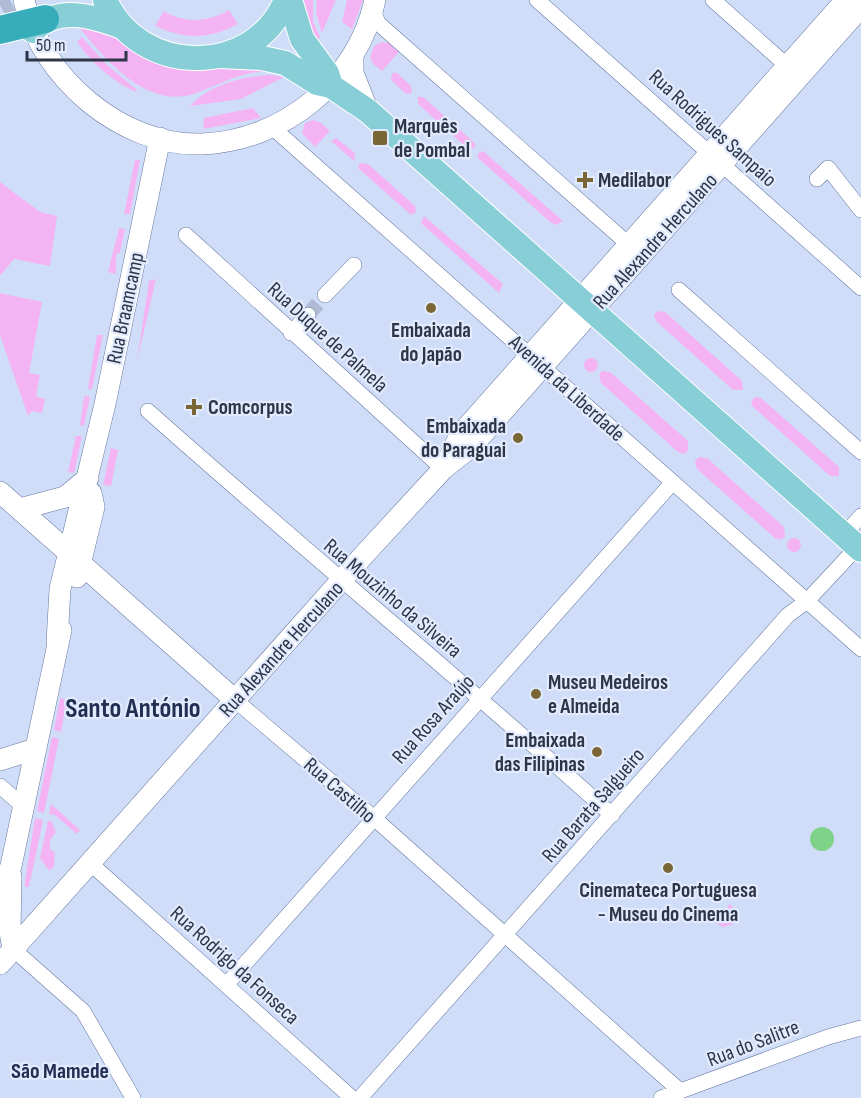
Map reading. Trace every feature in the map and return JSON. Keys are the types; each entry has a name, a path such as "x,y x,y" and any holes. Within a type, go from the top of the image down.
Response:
{"highway":[{"path":"0,30 33,18"}],"main road":[{"path":"105,0 122,27 148,47 167,55 200,60 221,56 243,47 263,33 288,0"},
{"path":"288,0 302,39 327,73 331,86"},
{"path":"0,43 33,18 79,16 122,27"},
{"path":"221,56 278,61 298,69 317,83 331,86 368,111 856,543"}],"street":[{"name":"Rua Rodrigues Sampaio","path":"537,0 861,288"},
{"path":"713,0 794,72"},
{"name":"Rua Alexandre Herculano","path":"794,72 846,0"},
{"path":"33,18 52,66 90,103 120,122 160,138 202,144 246,138 273,128 312,102 331,86 353,56 374,5"},
{"path":"374,5 378,23 636,251"},
{"name":"Rua Alexandre Herculano","path":"7,957 443,469 460,435 537,361 794,72 861,7"},
{"path":"353,56 353,73 368,111"},
{"name":"Avenida da Liberdade","path":"273,128 861,649"},
{"name":"Rua Braamcamp","path":"0,894 11,866 57,642 60,589 75,556 88,478 160,138"},
{"path":"817,179 828,168 861,210"},
{"name":"Rua Duque de Palmela","path":"186,235 443,469"},
{"path":"325,295 354,265"},
{"path":"680,290 861,452"},
{"path":"291,333 308,315"},
{"name":"Rua Mouzinho da Silveira","path":"148,411 612,815"},
{"path":"20,509 65,497 88,478"},
{"name":"Rua Rosa Araújo","path":"226,986 673,482"},
{"name":"Rua Castilho","path":"0,492 235,700 374,818 679,1090"},
{"path":"856,543 861,516"},
{"name":"Rua Barata Salgueiro","path":"360,1098 506,936 788,615 807,601 856,543"},
{"path":"0,760 35,749"},
{"path":"0,786 23,806"},
{"name":"Rua Rodrigo da Fonseca","path":"90,863 352,1098"},
{"name":"Rua Braamcamp","path":"7,957 10,932 11,866"},
{"path":"7,957 83,1011 133,1098"},
{"name":"Rua do Salitre","path":"661,1098 828,1037 861,1028"}],"shaded area":[{"path":"301,0 313,0 313,21 320,37 315,45"},
{"path":"317,0 336,0 322,33 316,13"},
{"path":"347,0 363,0 352,29 342,22"},
{"path":"229,10 238,24 217,33 186,35 155,26 164,11 180,18 196,20 213,17"},
{"path":"79,27 115,38 147,60 174,69 206,70 234,65 271,71 241,76 196,93 178,97 161,95 129,79 101,54"},
{"path":"82,37 106,64 137,90 136,92 119,83 89,57 77,42"},
{"path":"382,42 389,43 399,52 382,71 373,64 370,57 374,46"},
{"path":"392,73 397,73 411,86 412,93 406,94 391,80"},
{"path":"270,75 284,77 241,99 190,106 207,92 227,83 249,77"},
{"path":"418,97 423,97 476,144 474,148 468,149 418,104"},
{"path":"253,108 261,118 203,129 204,118"},
{"path":"313,120 321,123 330,131 315,147 302,133 305,123"},
{"path":"336,138 355,153 354,161 331,141"},
{"path":"483,151 563,221 556,225 549,221 478,158 478,153"},
{"path":"135,160 140,160 130,214 124,214"},
{"path":"360,163 368,164 415,206 416,212 411,215 358,168"},
{"path":"0,182 40,212 57,216 50,266 14,259 0,276"},
{"path":"424,216 503,284 499,293 421,223"},
{"path":"119,228 125,229 120,252 116,255 116,274 108,272"},
{"path":"156,279 137,361 149,281"},
{"path":"0,293 42,302 29,373 40,375 36,396 45,399 42,413 32,411 28,416 0,335"},
{"path":"658,311 665,312 742,381 743,390 733,390 656,321 654,315"},
{"path":"97,335 103,335 92,389 88,389"},
{"path":"591,358 596,360 598,365 596,370 591,372 586,370 584,365 586,360"},
{"path":"602,371 610,372 688,441 688,451 683,454 678,452 601,383 599,375"},
{"path":"84,396 90,397 84,426 80,425"},
{"path":"754,397 761,398 839,467 839,476 830,476 753,407 751,403"},
{"path":"76,436 82,436 74,473 68,472"},
{"path":"111,448 118,450 111,486 103,485"},
{"path":"699,457 707,458 784,527 785,537 780,540 775,538 697,469 695,461"},
{"path":"791,538 797,538 801,545 797,552 791,552 787,548 787,542"},
{"path":"60,698 67,700 61,732 54,730"},
{"path":"52,737 59,739 44,813 37,811"},
{"path":"51,804 80,830 77,834 55,815 49,814"},
{"path":"35,818 43,820 29,887 25,887 25,881"},
{"path":"48,821 51,821 56,832 50,840 50,849 55,853 54,866 49,871 40,858"},
{"path":"822,827 827,828 833,834 833,844 827,850 822,851 817,850 811,844 810,839 811,834 817,828"},
{"path":"730,904 740,916 733,924 723,927 714,922"}],"tunnel":[{"path":"0,5 10,0"},
{"path":"308,315 325,295"}],"place":[{"name":"Marquês de Pombal","path":"380,138"},
{"name":"Medilabor","path":"585,180"},
{"name":"Embaixada do Japão","path":"431,308"},
{"name":"Comcorpus","path":"194,407"},
{"name":"Embaixada do Paraguai","path":"518,438"},
{"name":"Museu Medeiros e Almeida","path":"536,694"},
{"name":"Embaixada das Filipinas","path":"597,752"},
{"name":"Cinemateca Portuguesa - Museu do Cinema","path":"668,868"}],"district":[{"name":"Santo António","path":"133,708"},
{"name":"São Mamede","path":"60,1070"}]}
